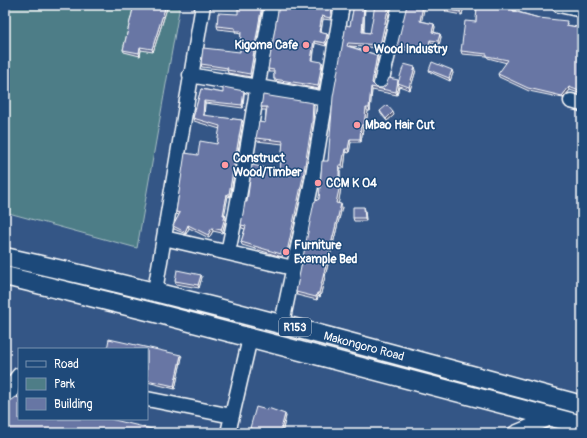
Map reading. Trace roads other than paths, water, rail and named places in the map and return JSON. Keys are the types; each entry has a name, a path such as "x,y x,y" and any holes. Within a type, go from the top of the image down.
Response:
{"main road":[{"name":"Makongoro Road","path":"5,257 155,291 282,323 582,405"},
{"name":"Makongoro Road","path":"5,276 582,424"}],"street":[{"path":"155,291 190,75 203,5"},
{"path":"228,252 239,202 272,5"},
{"path":"282,323 312,181 342,5"},
{"path":"381,83 400,5"},
{"path":"559,5 582,10"},
{"path":"190,75 326,99"},
{"path":"164,238 294,268"},
{"path":"228,433 250,338"},
{"path":"10,395 13,383 18,376"},
{"path":"148,399 232,416"},
{"path":"515,433 553,417"}],"place":[{"name":"Kigoma Cafe","path":"306,45"},
{"name":"Wood Industry","path":"366,49"},
{"name":"Mbao Hair Cut","path":"357,125"},
{"name":"Construct Wood/Timber","path":"225,165"},
{"name":"CCM K 04","path":"318,183"},
{"name":"Furniture Example Bed","path":"286,252"}]}
